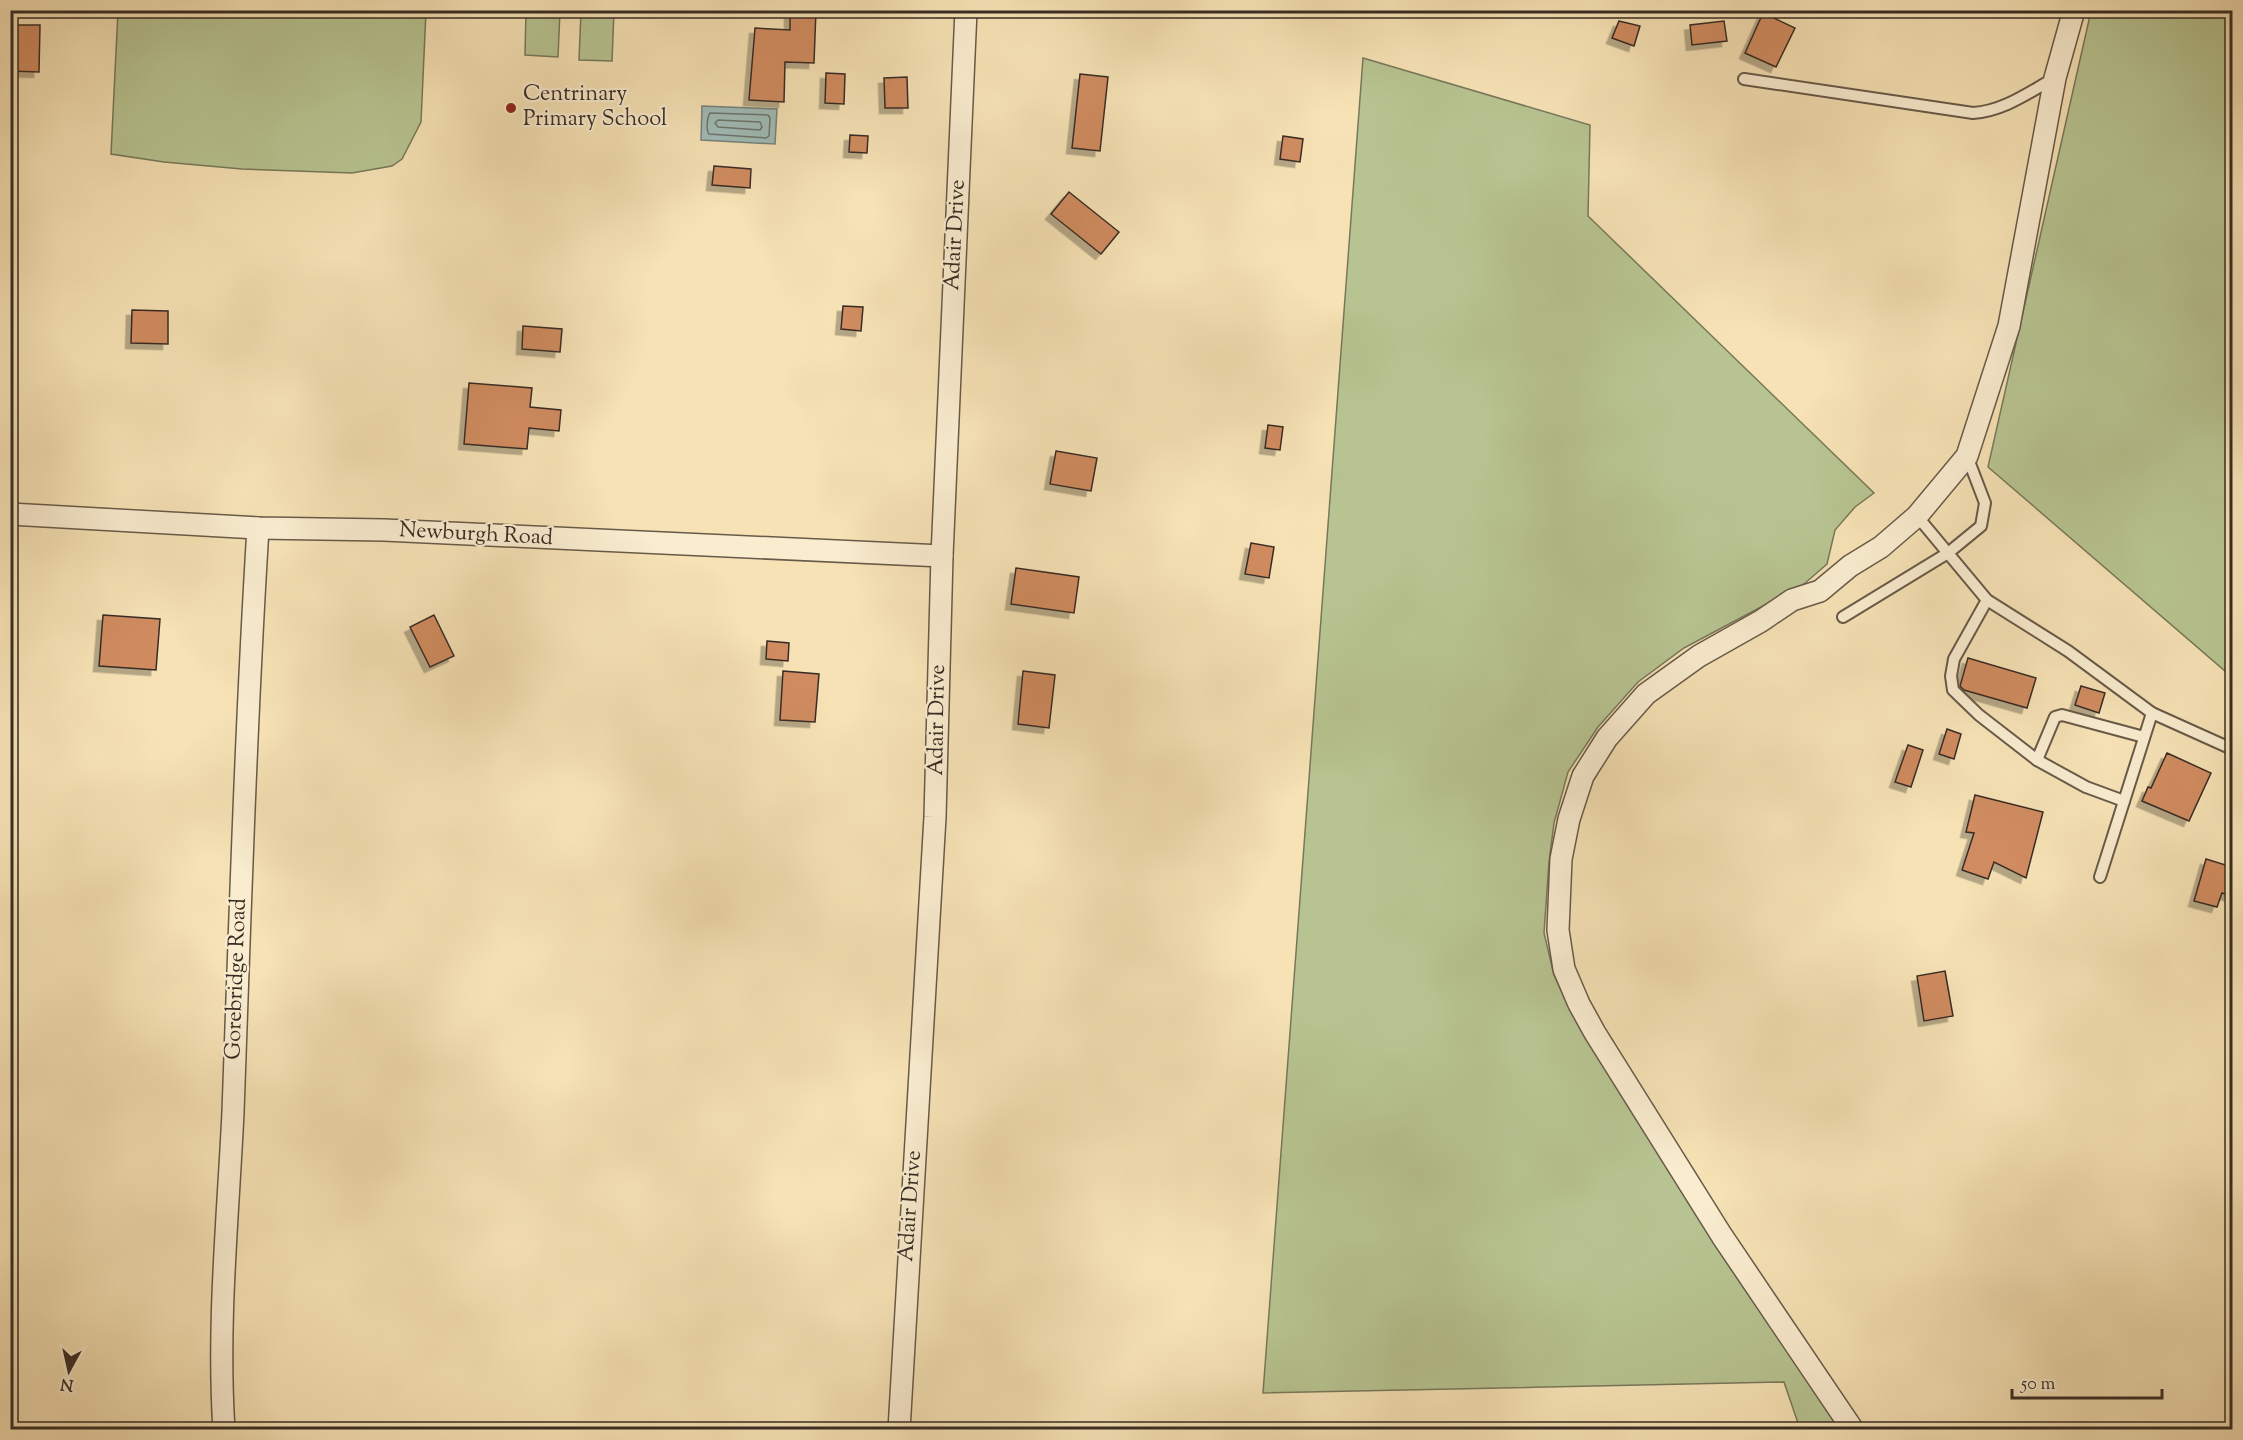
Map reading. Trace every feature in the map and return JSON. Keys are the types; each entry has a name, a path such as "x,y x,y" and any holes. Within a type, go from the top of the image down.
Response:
{"street":[{"name":"Adair Drive","path":"899,1430 935,818 942,556 966,10"},
{"path":"1852,1430 1722,1236 1579,1004 1564,969 1558,930 1561,859 1569,819 1583,776 1607,738 1646,694 1699,656 1761,621 1792,600 1820,591 1850,566 1881,547 1917,516 1967,456 2009,326 2055,78 2074,10"},
{"name":"Newburgh Road","path":"10,514 258,528 384,530 942,556"},
{"name":"Gorebridge Road","path":"224,1430 221,1339 247,711 258,528"}],"lane":[{"path":"1743,79 1973,112 1987,112 2010,103 2055,78"},
{"path":"1843,618 1948,553 1981,526 1985,503 1967,456"},
{"path":"1917,516 1986,600 2068,651 2152,713 2232,749"},
{"path":"1986,600 1954,659 1951,676 1953,690 1979,715 2037,760 2086,787 2124,801"},
{"path":"2100,878 2152,713"},
{"path":"2037,760 2055,717 2062,715 2144,737"}],"green space":[{"path":"118,11 426,11 421,122 402,159 392,166 352,173 242,169 164,162 111,154"},
{"path":"526,11 560,11 558,57 525,55"},
{"path":"581,11 614,11 612,61 579,60"},
{"path":"2091,11 2232,11 2232,677 1988,467"},
{"path":"1363,58 1590,125 1588,216 1874,493 1855,507 1835,530 1827,564 1804,584 1684,648 1638,682 1598,727 1568,772 1554,823 1544,933 1554,975 1571,1012 1848,1429 1800,1429 1784,1382 1263,1393"}],"water":[{"path":"702,106 777,109 775,144 701,140"}],"building":[{"path":"790,10 816,10 814,63 785,62 784,102 749,100 755,28 790,30"},
{"path":"1763,13 1795,28 1776,67 1745,53"},
{"path":"1619,21 1640,26 1634,46 1612,38"},
{"path":"1724,21 1727,41 1692,45 1690,25"},
{"path":"13,25 40,25 39,72 10,71 10,37 13,37"},
{"path":"826,73 845,74 844,104 825,103"},
{"path":"1080,74 1108,77 1100,151 1072,148"},
{"path":"907,77 908,108 885,108 884,78"},
{"path":"850,135 868,136 867,153 849,152"},
{"path":"1283,136 1303,139 1300,162 1280,159"},
{"path":"714,166 751,169 750,188 712,185"},
{"path":"1069,192 1119,232 1101,254 1051,214"},
{"path":"843,306 863,307 861,331 841,329"},
{"path":"132,310 168,311 168,344 131,343"},
{"path":"523,326 562,329 560,352 522,349"},
{"path":"469,383 532,388 530,407 561,410 559,431 529,428 527,449 464,444"},
{"path":"1268,425 1283,427 1280,450 1265,448"},
{"path":"1056,451 1097,458 1091,491 1050,484"},
{"path":"1251,543 1274,547 1269,578 1245,574"},
{"path":"1016,568 1079,577 1074,613 1011,604"},
{"path":"103,615 160,619 156,670 99,666"},
{"path":"434,615 454,656 430,667 410,627"},
{"path":"767,641 789,643 788,661 766,659"},
{"path":"1968,658 2036,678 2027,708 1964,690 1960,686"},
{"path":"783,671 819,674 815,722 780,720"},
{"path":"1023,671 1055,675 1049,728 1018,724"},
{"path":"2081,686 2105,693 2099,713 2075,705"},
{"path":"1947,729 1961,734 1954,759 1939,754"},
{"path":"1908,745 1923,750 1911,787 1895,782"},
{"path":"2167,753 2211,773 2189,821 2142,801 2148,787 2151,788"},
{"path":"1975,795 2043,812 2026,878 1994,862 1988,879 1962,870 1974,833 1966,832"},
{"path":"2206,859 2232,867 2232,896 2222,893 2217,907 2194,901"},
{"path":"1945,971 1953,1016 1924,1021 1917,976"}],"place":[{"name":"Centrinary Primary School","path":"511,108"}]}
